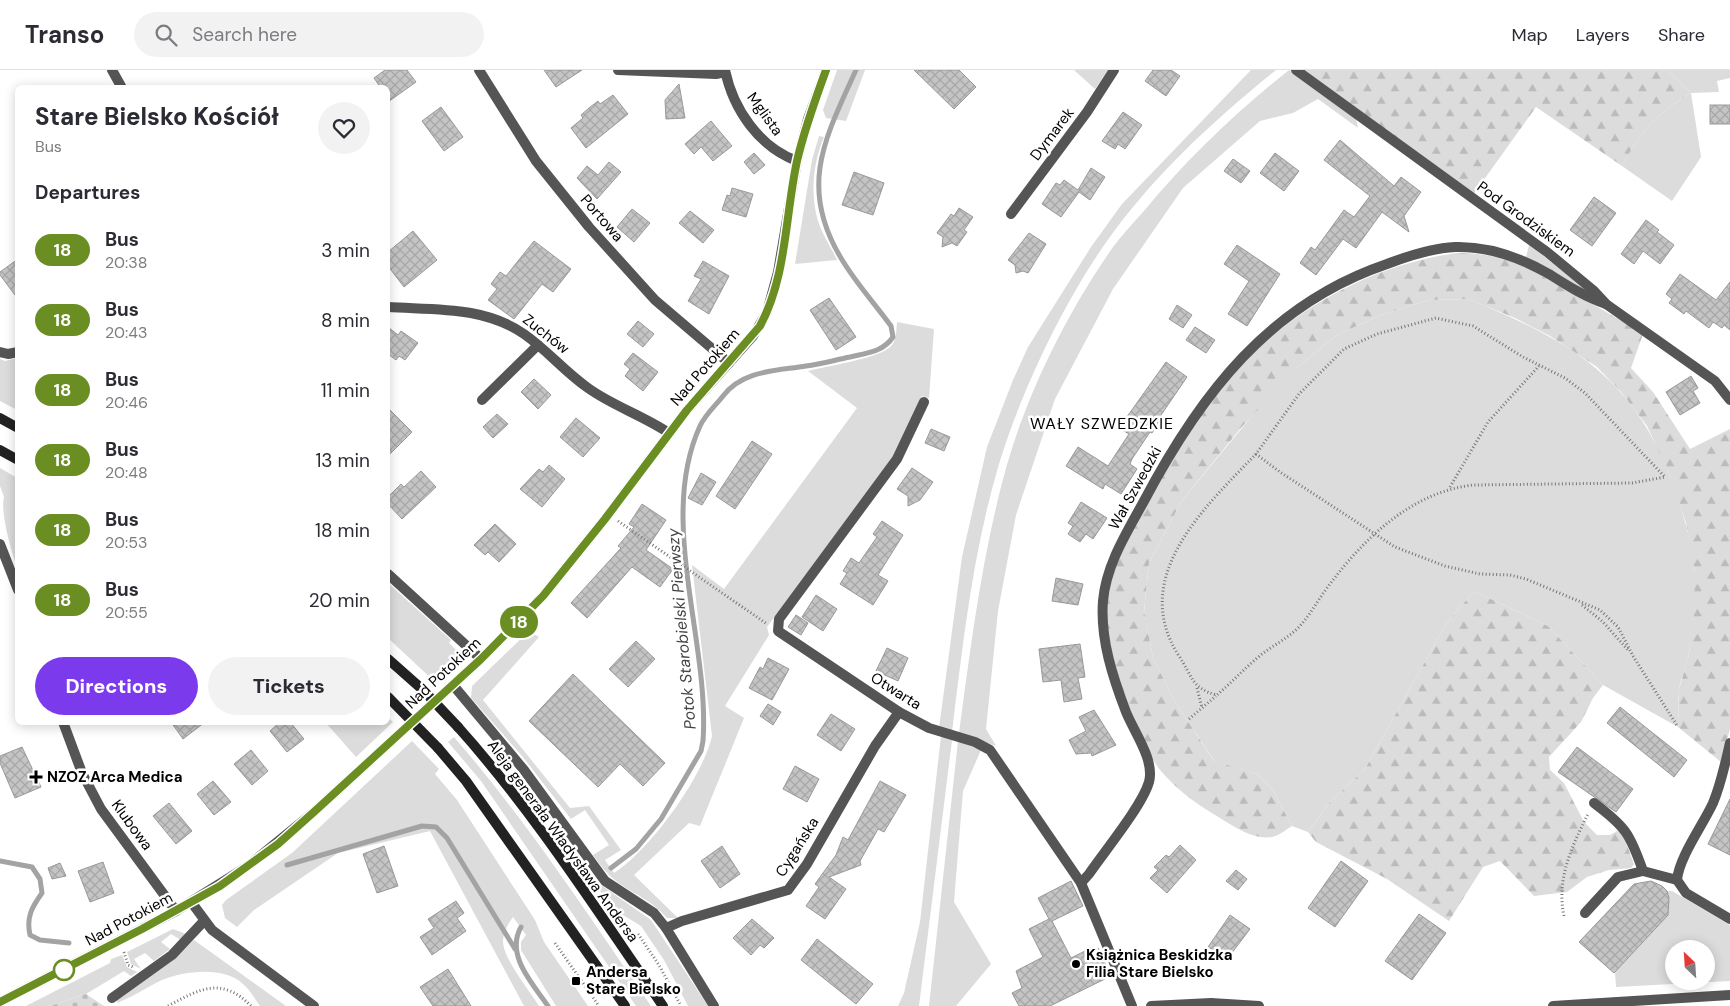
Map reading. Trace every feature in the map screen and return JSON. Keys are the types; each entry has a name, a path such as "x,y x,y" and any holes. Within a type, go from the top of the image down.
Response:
{"main road":[{"path":"0,418 15,426"},
{"path":"0,450 15,458"},
{"name":"Aleja generała Władysława Andersa","path":"390,661 458,727 494,768 663,1006"},
{"path":"390,699 438,748 478,797 625,1006"}],"street":[{"path":"112,70 120,85"},
{"name":"Portowa","path":"479,70 536,161 589,227 655,300 729,363"},
{"path":"618,70 716,74 725,71"},
{"name":"Nad Potokiem","path":"0,1002 192,903 227,881 278,844 453,686 548,590 605,519 669,433 760,326 772,300 797,162 808,119 826,70"},
{"name":"Dymarek","path":"1011,214 1087,112 1114,70"},
{"name":"Pod Grodziskiem","path":"1296,70 1547,252 1594,290 1606,304 1715,381 1730,400"},
{"name":"Mglista","path":"725,71 736,102 765,144 774,151 797,162"},
{"name":"Wał Szwedzki","path":"1081,882 1089,874 1141,799 1150,777 1147,761 1116,683 1105,641 1103,604 1108,572 1161,469 1198,409 1243,355 1298,310 1349,280 1401,259 1454,247 1502,253 1547,273 1586,298 1606,304"},
{"name":"Zuchów","path":"390,307 458,311 489,316 511,326 538,345 587,388 603,398 639,414 669,433"},
{"path":"482,400 538,345"},
{"path":"0,352 8,354 15,353"},
{"path":"778,631 779,619 897,459 924,402"},
{"path":"0,544 15,582"},
{"path":"390,576 481,659"},
{"name":"Otwarta","path":"778,631 899,712 929,728 975,742 990,750 1081,882 1132,1006"},
{"path":"453,686 524,770 605,881 654,913 666,928 714,1006"},
{"name":"Cygańska","path":"666,928 682,921 788,890 806,864 875,746 899,712"},
{"name":"Klubowa","path":"65,725 82,773 101,809 176,912"},
{"path":"1677,880 1679,870 1718,789 1730,743"},
{"path":"1594,803 1623,826 1629,834 1643,871"},
{"path":"1586,914 1618,877 1643,871 1677,880 1686,893 1730,919"},
{"path":"192,903 212,930 314,1006"},
{"path":"112,998 172,955 204,921"},
{"path":"1553,1006 1730,995"},
{"path":"1151,1006 1211,1003 1259,1006"}],"path":[{"path":"1189,719 1202,708 1259,657 1299,627 1351,556 1374,535 1415,503 1450,488 1499,483 1632,483 1665,477 1585,393 1564,378 1539,366 1473,326 1436,318 1378,334 1344,349 1334,356 1299,394 1256,454 1219,491 1183,537 1171,562 1163,589 1163,611 1167,635 1197,688 1202,708"},
{"path":"1450,488 1488,422 1539,366"},
{"path":"1256,454 1374,535 1395,547 1445,566 1480,574 1510,575 1526,579 1600,610 1611,617 1678,727"},
{"path":"617,520 778,631"},
{"path":"1575,600 1590,609 1633,656"},
{"path":"1197,688 1216,695"},
{"path":"1564,916 1560,890 1563,874 1594,803"},
{"path":"638,934 659,965 681,1006"},
{"path":"555,943 599,1006"},
{"path":"123,951 128,965 131,966"},
{"path":"168,1006 201,989 218,987 235,993 251,1006"}],"green space":[{"path":"837,70 865,70 846,121 826,118 823,110"},
{"path":"1074,70 1108,70 1095,89"},
{"path":"1251,70 1276,70 1207,129 1164,172 1125,217 1091,265 1075,292 1031,378 1008,436 982,530 960,664 952,732 939,728 962,557 987,447 1028,347 1091,247 1122,204"},
{"path":"1289,70 1356,118 1358,128 1318,99 1293,113 1260,121 1183,188 1113,289 1055,399 1016,515 998,611 986,729 996,746 959,733 978,600 990,534 1015,439 1050,353 1096,272 1113,247 1212,137"},
{"path":"1303,70 1668,70 1691,93 1650,124 1636,142 1622,166 1536,107 1473,195"},
{"path":"1668,70 1730,70 1730,78 1717,81 1719,92 1691,93"},
{"path":"1691,93 1701,157 1672,201 1622,166 1636,142 1650,124"},
{"path":"819,136 824,137 815,168 814,200 818,221 837,260 795,264 812,160"},
{"path":"1529,245 1586,289 1586,292 1526,257"},
{"path":"1456,253 1490,256 1534,271 1643,334 1631,368 1653,392 1690,449 1730,429 1730,729 1721,762 1678,727 1679,689 1689,654 1694,614 1695,572 1686,523 1668,471 1647,426 1621,392 1597,367 1550,336 1515,318 1468,299 1429,300 1381,315 1337,335 1300,365 1240,429 1181,502 1149,563 1144,611 1153,658 1174,700 1214,761 1257,774 1272,789 1292,826 1272,837 1251,835 1204,808 1174,785 1157,766 1150,754 1122,687 1111,648 1107,610 1114,570 1152,494 1185,439 1219,387 1250,356 1295,318 1345,288 1398,266"},
{"path":"1468,299 1540,331 1570,349 1597,369 1621,393 1642,420 1660,453 1676,492 1685,522 1695,573 1695,603 1691,643 1679,689 1678,727 1603,685 1548,626 1474,591 1446,624 1365,769 1330,802 1308,832 1292,826 1272,789 1257,774 1215,762 1174,700 1153,658 1144,612 1149,563 1181,502 1265,400 1300,365 1337,335 1381,315 1429,300"},
{"path":"897,322 934,329 929,398 922,396 893,457 767,627 769,635 725,706 744,718 700,826 689,823 634,875 678,918 667,918 648,901 616,881 604,869 593,855 609,845 585,810 571,819 522,756 471,698 472,686 529,631 539,637 483,700 570,808 589,806 621,850 605,860 614,873 628,862 643,848 673,812 698,772 707,753 712,736 692,565 724,589 857,408 808,371 862,359 882,352 892,346 896,336"},
{"path":"15,358 15,409 0,401 0,359 5,361"},
{"path":"0,468 15,477 15,560 9,541 3,504 4,497 0,486"},
{"path":"390,585 451,640 449,643 457,651 458,660 439,681 435,682 390,640"},
{"path":"1474,591 1548,626 1603,685 1593,698 1581,722 1549,757 1550,770 1564,783 1584,822 1597,835 1610,835 1617,831 1622,832 1634,864 1631,868 1609,870 1587,877 1567,892 1534,896 1500,861 1483,867 1449,921 1387,879 1316,842 1308,832 1330,802 1365,769 1446,624"},
{"path":"328,725 390,725 356,757"},
{"path":"941,736 952,740 919,1006 898,1006 904,993 920,922"},
{"path":"454,737 532,835 651,1006 636,1006 481,781 448,742"},
{"path":"412,741 439,769 435,774 457,800 535,920 544,942 588,1006 556,1006 521,950 521,942 526,935 513,917 504,935 504,949 512,966 539,1006 524,1006 430,831 338,853 254,910 237,927 225,918 222,905 226,900 292,853"},
{"path":"958,741 981,750 963,791 954,902 991,964 956,1006 929,1006"},
{"path":"588,872 601,885 651,920 708,1006 688,1006 664,960 641,926 618,912 607,902"},
{"path":"1667,891 1672,891 1730,925 1730,981 1715,982 1715,940 1665,940 1665,984 1616,987 1615,972 1666,913 1669,905"},
{"path":"173,929 186,934 181,940 171,934 161,942 170,949 154,961 145,953 134,959 141,969 131,964 127,952"},
{"path":"194,940 286,1006 260,1006 243,984 235,978 215,972 182,974 171,977 117,1003 117,1000 171,962"},
{"path":"122,955 127,967 137,972 131,976 124,971 86,994 50,1006 26,1006 110,963 111,959"},
{"path":"86,994 104,1006 50,1006"}],"building":[{"path":"385,70 407,70 416,82 390,101 390,85 379,85 374,78"},
{"path":"544,70 582,70 556,87"},
{"path":"914,70 959,70 976,87 954,109"},
{"path":"1153,70 1171,70 1180,76 1166,96 1145,81"},
{"path":"679,84 685,118 666,119 665,100"},
{"path":"613,95 628,114 586,148 571,128 583,118 581,115 589,108 598,101 600,104"},
{"path":"1710,105 1730,105 1730,124 1710,124"},
{"path":"441,107 463,137 444,151 422,121"},
{"path":"1123,112 1142,125 1125,149 1118,144 1115,149 1102,141"},
{"path":"711,121 732,146 713,161 701,147 694,154 685,144"},
{"path":"1340,140 1394,186 1401,177 1421,192 1404,216 1409,232 1382,212 1356,248 1343,239 1316,275 1300,263 1311,247 1315,250 1344,210 1354,217 1370,196 1324,160"},
{"path":"754,153 765,165 754,174 744,162"},
{"path":"1275,153 1299,171 1284,191 1260,173"},
{"path":"1233,159 1250,171 1241,183 1224,171"},
{"path":"609,162 621,172 597,199 577,178 587,166 598,175"},
{"path":"1091,168 1105,177 1090,200 1079,192 1061,217 1042,204 1056,183 1060,185 1064,180 1078,190"},
{"path":"854,172 884,183 873,215 842,205"},
{"path":"732,188 753,194 746,217 722,210 727,195 730,196"},
{"path":"1594,197 1616,213 1592,246 1570,230"},
{"path":"959,208 973,217 964,230 967,232 957,246 952,243 942,247 943,237 937,233 951,214 954,216"},
{"path":"632,209 650,223 634,242 617,227"},
{"path":"690,211 714,230 703,243 679,223"},
{"path":"1646,220 1659,230 1657,232 1674,245 1660,264 1643,251 1634,264 1621,254"},
{"path":"413,231 437,260 404,287 390,269 390,250"},
{"path":"1029,233 1046,244 1028,273 1023,271 1016,273 1015,265 1008,260"},
{"path":"534,241 571,269 553,292 542,284 514,319 488,300 497,289 491,284 500,272 506,276"},
{"path":"1237,245 1280,274 1247,326 1228,314 1249,281 1224,264"},
{"path":"15,261 15,295 0,275 0,272"},
{"path":"703,261 729,276 709,314 688,301 701,279 694,276"},
{"path":"1680,274 1716,300 1730,282 1730,330 1724,325 1722,328 1713,322 1709,328 1686,311 1684,314 1669,303 1672,299 1666,294"},
{"path":"829,298 856,337 836,350 810,310"},
{"path":"1177,305 1192,315 1183,328 1169,319"},
{"path":"638,321 654,334 643,347 627,334"},
{"path":"1195,327 1215,340 1206,353 1186,340"},
{"path":"390,329 398,335 401,331 418,343 405,360 399,356 396,360 390,356"},
{"path":"633,353 658,372 643,391 625,376 630,369 624,364"},
{"path":"1166,362 1187,377 1159,418 1161,419 1152,433 1150,432 1132,459 1130,464 1137,469 1121,494 1105,484 1103,489 1066,466 1078,447 1108,466 1129,434 1119,428"},
{"path":"1691,376 1698,388 1693,391 1700,403 1680,415 1666,392"},
{"path":"534,379 551,395 538,409 521,392"},
{"path":"390,410 412,432 390,454"},
{"path":"497,414 508,424 493,438 483,427"},
{"path":"576,418 600,438 583,457 560,437"},
{"path":"931,429 950,437 944,451 925,443"},
{"path":"752,441 772,454 735,509 716,496"},
{"path":"549,465 565,479 542,507 520,489 539,469 543,472"},
{"path":"912,468 933,482 920,500 908,506 908,496 897,489"},
{"path":"421,471 436,487 402,519 390,506 390,495 401,484 404,487"},
{"path":"701,473 716,482 702,505 688,498"},
{"path":"1081,502 1107,518 1093,539 1086,534 1080,542 1068,534 1073,526 1068,523"},
{"path":"642,504 666,520 646,550 673,569 660,587 632,567 587,618 571,603 621,548 618,546 634,527 629,524"},
{"path":"882,521 903,535 878,575 888,581 873,605 840,584 847,573 843,571 851,558 859,563 877,537 873,534"},
{"path":"495,524 516,544 499,562 488,552 485,555 474,545"},
{"path":"1056,578 1083,584 1078,605 1052,601"},
{"path":"816,595 837,609 823,631 802,617"},
{"path":"796,615 808,623 801,635 788,627"},
{"path":"636,641 655,659 628,687 609,669"},
{"path":"1080,644 1085,677 1078,678 1082,699 1064,702 1061,680 1043,682 1039,649"},
{"path":"887,648 908,658 898,681 876,671"},
{"path":"768,658 789,669 772,700 749,688 760,667 763,669"},
{"path":"573,674 665,763 643,786 620,764 598,787 529,721"},
{"path":"768,704 781,712 773,725 760,716"},
{"path":"1620,707 1687,760 1674,777 1607,723"},
{"path":"1094,710 1116,745 1092,756 1091,753 1076,754 1069,740 1086,731 1079,717"},
{"path":"831,714 855,729 841,751 817,735"},
{"path":"173,725 201,725 183,739"},
{"path":"277,725 292,725 304,739 287,752 270,731"},
{"path":"22,747 41,787 15,798 0,763 0,756"},
{"path":"1577,747 1633,789 1616,812 1558,772"},
{"path":"251,750 268,771 252,785 234,764"},
{"path":"795,766 819,779 807,802 783,789"},
{"path":"213,781 231,802 214,815 197,794"},
{"path":"880,781 906,795 884,832 878,829 860,861 861,865 829,877 846,889 825,919 806,906 819,887 815,884 836,855 843,837 848,840"},
{"path":"1730,799 1730,855 1708,844"},
{"path":"169,803 192,831 176,844 153,816"},
{"path":"1180,845 1196,860 1167,893 1150,878 1158,870 1154,867 1166,855 1169,857"},
{"path":"384,846 398,886 377,893 363,854"},
{"path":"722,846 740,874 720,888 701,861"},
{"path":"1341,861 1368,881 1335,927 1308,908"},
{"path":"103,862 114,893 90,902 78,871"},
{"path":"60,863 66,876 52,879 48,868"},
{"path":"1236,870 1247,879 1238,890 1226,881"},
{"name":"Książnica Beskidzka Filia Stare Bielsko","path":"1071,881 1083,906 1052,921 1071,958 1089,949 1091,952 1098,948 1111,976 1050,1006 1019,1006 1012,993 1022,988 1016,971 1043,957 1029,929 1049,919 1038,898"},
{"path":"1651,881 1662,886 1667,891 1669,898 1668,915 1614,973 1579,942 1634,884"},
{"path":"456,901 464,913 457,918 466,931 432,955 420,937 434,928 428,919"},
{"path":"1419,914 1446,933 1412,980 1385,961"},
{"path":"1230,915 1250,929 1228,958 1208,947"},
{"path":"752,919 774,938 764,948 760,945 751,955 733,938"},
{"path":"817,939 873,984 856,1004 801,960"},
{"path":"448,969 471,1006 433,1006 420,987"}],"waterway":[{"name":"Potok Starobielski Pierwszy","path":"611,868 636,849 661,819 701,751 703,741 703,703 688,582 683,501 688,462 702,422 731,387 750,376 868,353 884,346 893,337 891,326 841,258 828,232 821,208 819,185 826,141 856,70"},
{"path":"287,865 422,826 436,827 447,838 515,949"},
{"path":"0,861 32,867 40,879 42,893 29,917 30,935 40,940 69,943"},
{"path":"521,927 516,948 519,958 529,979 548,1006"}],"bus line":[{"name":"18","path":"0,1002 176,912 220,886 278,844 481,659 543,596 605,519 687,410 760,326 767,312 775,287 797,162 808,119 826,70"}],"place":[{"name":"NZOZ Arca Medica","path":"36,777"},
{"name":"Książnica Beskidzka Filia Stare Bielsko","path":"1076,964"},
{"name":"Andersa Stare Bielsko","path":"576,981"}],"district":[{"name":"WAŁY SZWEDZKIE","path":"1102,423"}]}
